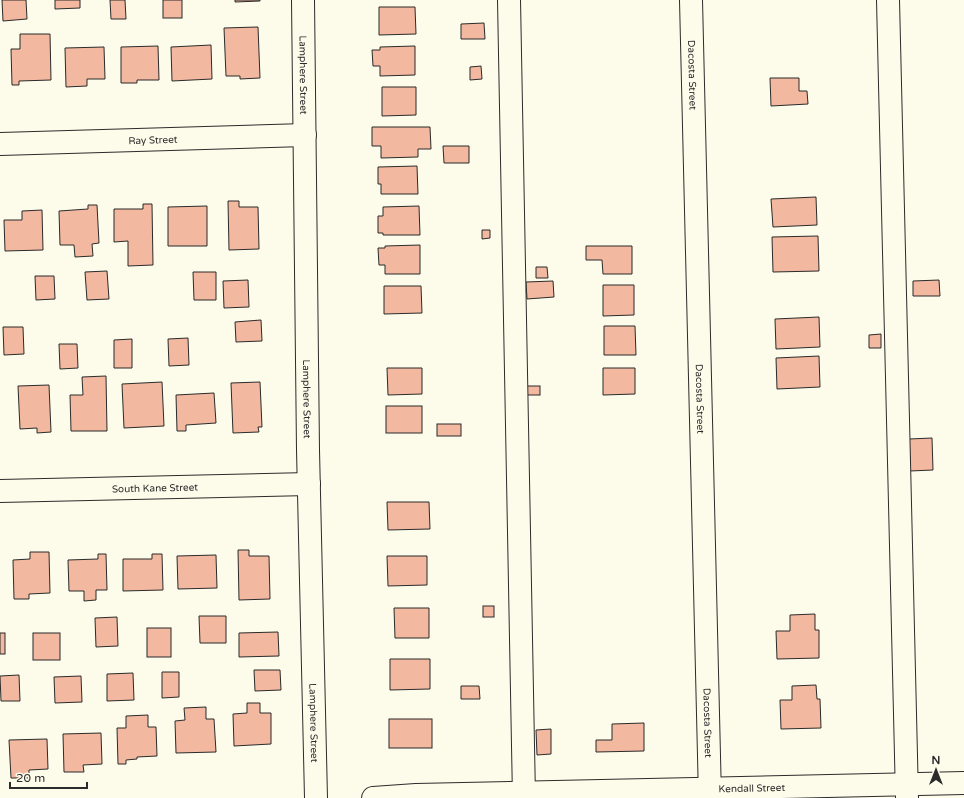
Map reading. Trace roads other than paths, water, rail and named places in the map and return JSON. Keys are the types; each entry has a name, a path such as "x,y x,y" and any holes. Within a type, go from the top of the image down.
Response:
{"street":[{"name":"Lamphere Street","path":"302,0 309,484 316,798"},
{"path":"509,0 524,795"},
{"name":"Dacosta Street","path":"691,0 710,793"},
{"path":"888,0 907,791"},
{"name":"Ray Street","path":"0,144 305,135"},
{"name":"South Kane Street","path":"0,491 309,484"},
{"name":"Kendall Street","path":"373,798 416,795 907,791 964,783"}]}
